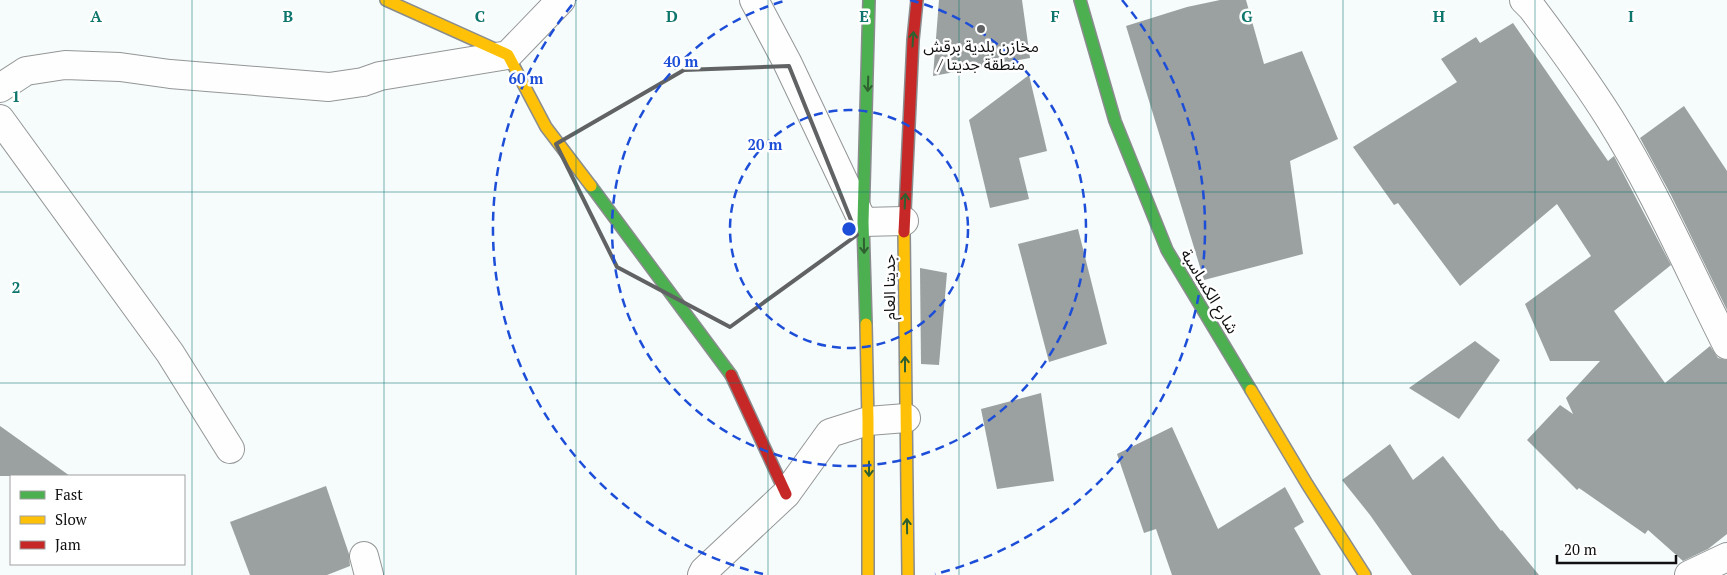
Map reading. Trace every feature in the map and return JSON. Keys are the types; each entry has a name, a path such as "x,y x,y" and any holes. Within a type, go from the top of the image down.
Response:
{"street":[{"path":"386,0 508,55 546,127 729,370 786,494"},
{"path":"0,88 26,70 65,65 120,67 170,74 329,87 363,82 380,76 508,55 561,0"},
{"path":"754,0 787,62 863,222 904,221"},
{"name":"جديتا العام","path":"868,575 868,420 863,222 869,0"},
{"name":"جديتا العام","path":"908,575 904,221 913,40 917,0"},
{"name":"شارع الكساسبة","path":"1080,0 1115,121 1167,250 1307,484 1365,575"},
{"path":"1524,0 1574,64 1610,120 1647,184 1727,345"},
{"path":"0,119 170,353 230,449"},
{"path":"702,575 704,570 786,494 830,433 868,420 906,418"},
{"path":"1689,575 1727,557"}],"highlighted area":[{"path":"789,66 857,235 730,327 617,267 556,144 684,70"}],"building":[{"name":"مخازن بلدية برقش / منطقة جديتا","path":"939,0 1022,0 1030,58 933,76"},
{"path":"1220,0 1246,0 1264,64 1302,51 1338,139 1290,161 1303,254 1204,280 1126,26 1187,7"},
{"path":"1513,23 1608,161 1614,156 1671,265 1614,311 1665,383 1710,346 1718,358 1727,360 1727,534 1708,549 1683,561 1648,530 1645,534 1579,488 1577,490 1527,440 1560,405 1573,414 1566,398 1600,361 1550,361 1525,304 1591,256 1557,204 1460,286 1398,203 1394,205 1353,147 1457,82 1441,59 1476,37 1480,43"},
{"path":"1029,75 1047,151 1019,158 1029,199 990,208 969,120"},
{"path":"1684,106 1727,171 1727,310 1671,195 1640,138"},
{"path":"1078,229 1107,344 1049,362 1018,244"},
{"path":"920,268 947,273 939,365 921,364"},
{"path":"1475,341 1500,360 1459,419 1409,388"},
{"path":"1041,393 1054,481 997,489 981,409"},
{"path":"0,426 69,475 10,475 0,476"},
{"path":"1172,427 1218,529 1285,487 1304,522 1294,528 1321,575 1172,575 1156,529 1144,533 1117,454"},
{"path":"1390,444 1413,480 1443,456 1501,531 1539,575 1412,575 1370,515 1342,480"},
{"path":"326,486 349,554 350,566 327,575 250,575 230,522"}],"traffic: fast":[{"path":"866,324 863,222 869,0"},
{"path":"1080,0 1115,121 1167,250 1251,390"},
{"path":"591,186 731,375"}],"traffic: slow":[{"path":"386,0 508,55 546,127 591,186"},
{"path":"904,232 908,575"},
{"path":"866,324 868,575"},
{"path":"1251,390 1307,484 1365,575"}],"traffic: jam":[{"path":"904,232 913,40 917,0"},
{"path":"731,375 786,494"}],"place":[{"name":"مخازن بلدية برقش / منطقة جديتا","path":"981,29"}]}
